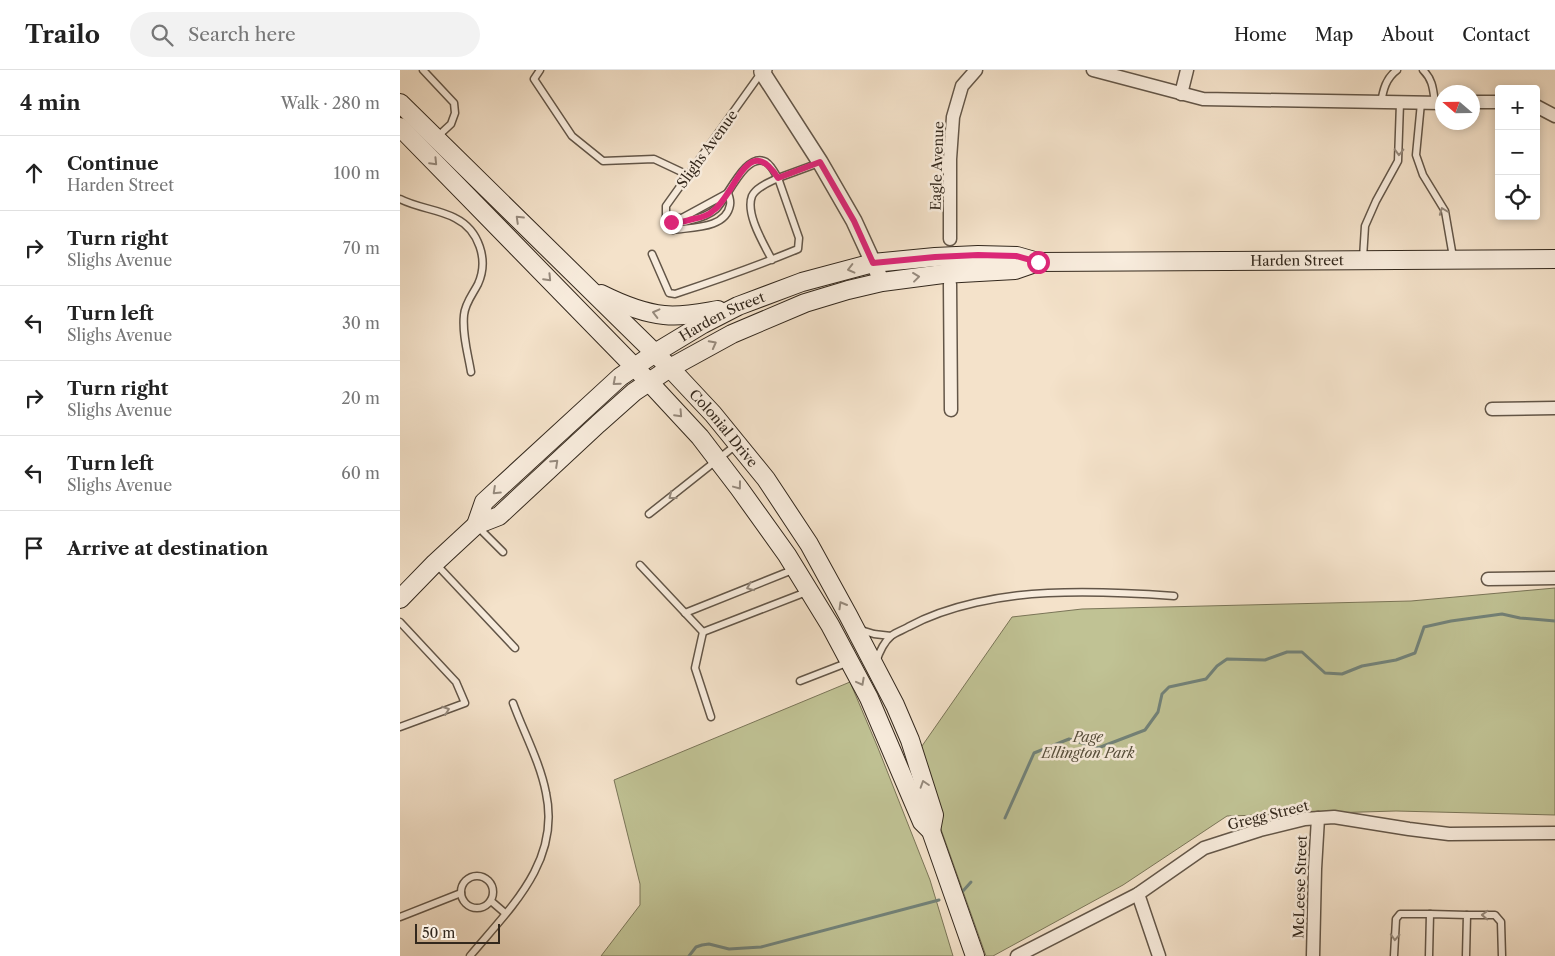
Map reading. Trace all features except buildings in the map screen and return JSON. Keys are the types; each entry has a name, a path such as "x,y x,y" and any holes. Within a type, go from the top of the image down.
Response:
{"main road":[{"name":"Colonial Drive","path":"400,103 670,368 713,414 766,479 809,544 895,705 910,740 934,815 931,831"},
{"name":"Colonial Drive","path":"400,127 649,382 700,437 740,488 796,569 830,625 873,706 922,822 931,831 975,956"},
{"name":"Harden Street","path":"476,525 484,502 586,407 634,367 655,353 703,324 738,306 802,282 873,263 978,255 1016,256 1038,262 1453,258 1555,259"},
{"name":"Harden Street","path":"402,593 476,525 499,516 634,392 670,368 732,334 766,318 805,304 848,290 882,282 943,274 1015,270 1038,262"},
{"path":"592,290 616,302 662,315 690,315 738,306"}],"street":[{"name":"Eagle Avenue","path":"950,239 950,159 953,117 962,86 976,70"},
{"path":"1093,70 1203,99 1435,103"},
{"path":"1181,94 1187,70"},
{"name":"Slighs Avenue","path":"763,71 820,162 854,221 882,282"},
{"path":"1480,102 1495,102"},
{"path":"1540,108 1555,116"},
{"path":"950,287 951,410"},
{"path":"1492,408 1555,408"},
{"path":"1488,579 1555,578"},
{"name":"Gregg Street","path":"1017,956 1138,894 1204,848 1260,830 1305,819 1334,817 1449,834 1555,832"},
{"name":"McLeese Street","path":"1313,956 1318,818"},
{"path":"1138,894 1159,956"}],"lane":[{"path":"423,70 454,103 455,113 451,124 436,138"},
{"path":"540,70 534,79 572,136 603,161 654,160 688,175"},
{"path":"1381,103 1386,83 1397,70"},
{"path":"1423,70 1433,84 1435,92"},
{"name":"Slighs Avenue","path":"669,219 666,206 763,71"},
{"path":"1363,259 1365,226 1376,201 1398,161 1400,103"},
{"path":"1421,104 1416,155 1423,175 1445,211 1453,258"},
{"path":"652,254 669,293 675,294 798,249 799,238 778,178 767,163 759,160 753,161 743,170 714,210 699,218 678,224 669,219 666,221 673,230 712,224 724,216 730,204 728,193"},
{"path":"772,260 750,213 752,196 759,188 778,178 820,162"},
{"path":"400,199 454,217 470,231 480,246 483,272 465,308 464,316 464,332 471,372"},
{"path":"649,514 737,444"},
{"path":"476,525 503,552"},
{"path":"436,563 515,648"},
{"path":"640,565 703,632"},
{"path":"685,613 796,569"},
{"path":"703,632 809,591"},
{"path":"875,666 880,651 891,636 925,618 948,610 1005,598 1047,593 1080,592 1174,596"},
{"path":"400,622 456,682 465,703 400,727"},
{"path":"854,626 874,634 891,636"},
{"path":"703,632 695,668 711,716"},
{"path":"800,681 850,662"},
{"path":"470,956 526,888 545,848 548,820 547,795 513,703"},
{"path":"474,876 485,877 493,885 494,891 491,902 483,908 473,908 464,902 461,893 462,887 468,878 474,876"},
{"path":"400,917 461,893"},
{"path":"491,902 505,913"},
{"path":"1394,956 1396,919 1400,914 1496,915 1501,922 1502,956"},
{"path":"1429,956 1430,914"},
{"path":"1466,956 1467,915"}],"green space":[{"name":"Page Ellington Park","path":"1555,588 1555,815 1396,811 1227,816 1123,885 993,956 986,956 915,756 1012,617 1082,609 1411,601"},
{"path":"850,682 930,880 953,956 601,956 640,905 640,884 614,780"}],"waterway":[{"path":"1005,818 1034,753 1069,739 1098,748 1145,730 1158,712 1162,694 1169,687 1206,679 1217,666 1227,659 1265,660 1287,652 1302,652 1325,673 1342,674 1362,666 1396,660 1415,653 1424,627 1502,614 1520,618 1555,621"},
{"path":"963,891 971,882"},
{"path":"689,956 696,947 702,945 709,944 729,949 761,947 939,900"}],"route":[{"path":"671,222 678,224 699,218 714,210 743,170 753,161 759,160 767,163 778,178 820,162 854,221 873,263 978,255 1016,256 1038,262"}]}
